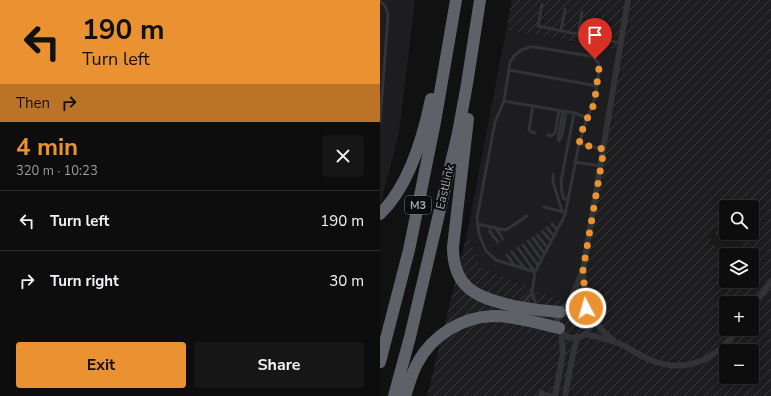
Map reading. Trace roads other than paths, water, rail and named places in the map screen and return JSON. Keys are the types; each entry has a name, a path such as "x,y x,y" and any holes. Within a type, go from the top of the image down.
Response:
{"highway":[{"name":"EastLink","path":"380,362 409,250 435,122 456,0"},
{"name":"EastLink","path":"394,396 410,337 458,133 480,0"},
{"path":"380,214 397,192 418,149 426,122 438,64 448,47"},
{"path":"467,84 468,120 453,240 455,265 460,278 473,292 492,301 541,311 564,308"},
{"path":"405,396 415,368 425,351 437,338 458,324 474,319 497,317 512,318 560,330"}],"street":[{"path":"555,396 563,353 557,320 583,270 622,44 628,0"},
{"path":"560,330 568,337 578,337 585,334 590,327 591,318 588,311 583,270"},
{"path":"759,298 771,281"},
{"path":"564,308 578,304 588,311 602,330 617,343"},
{"path":"585,334 617,343 652,361 671,365 685,365 700,361 715,354 725,346 733,336"},
{"path":"565,396 574,348 578,337"}],"lane":[{"path":"380,1 385,5 388,16 380,122"},
{"path":"542,4 538,26 622,44"},
{"path":"561,31 565,9"},
{"path":"578,35 582,12"},
{"path":"535,272 500,262 489,254 480,239 477,224 495,122 504,101 510,62 521,50 530,47 590,56 595,59 599,65 594,104 586,118 575,162 568,200 557,230 535,272 532,293 537,306 541,311"},
{"path":"509,70 597,86"},
{"path":"504,101 574,113 586,118"},
{"path":"533,106 529,129 531,132 535,133"},
{"path":"548,136 551,136 554,133 563,111"},
{"path":"559,141 562,135 563,111"},
{"path":"568,200 564,199 562,194 562,181 574,113"},
{"path":"579,144 604,149"},
{"path":"575,162 601,166"},
{"path":"553,174 553,182 564,212"},
{"path":"544,207 564,212"},
{"path":"477,224 504,229 526,217 528,222"},
{"path":"520,221 523,225"},
{"path":"515,224 518,228"},
{"path":"552,224 557,230"},
{"path":"490,226 490,232 498,242"},
{"path":"510,227 513,232"},
{"path":"494,228 503,239"},
{"path":"547,228 554,236"},
{"path":"504,229 508,235"},
{"path":"542,231 551,241"},
{"path":"537,234 547,247"},
{"path":"532,238 544,253"},
{"path":"528,241 541,259"},
{"path":"523,245 538,266"},
{"path":"518,248 535,272"},
{"path":"512,252 525,269"},
{"path":"507,256 516,266"},
{"path":"517,306 524,303 532,293"},
{"path":"541,395 555,396"}]}
